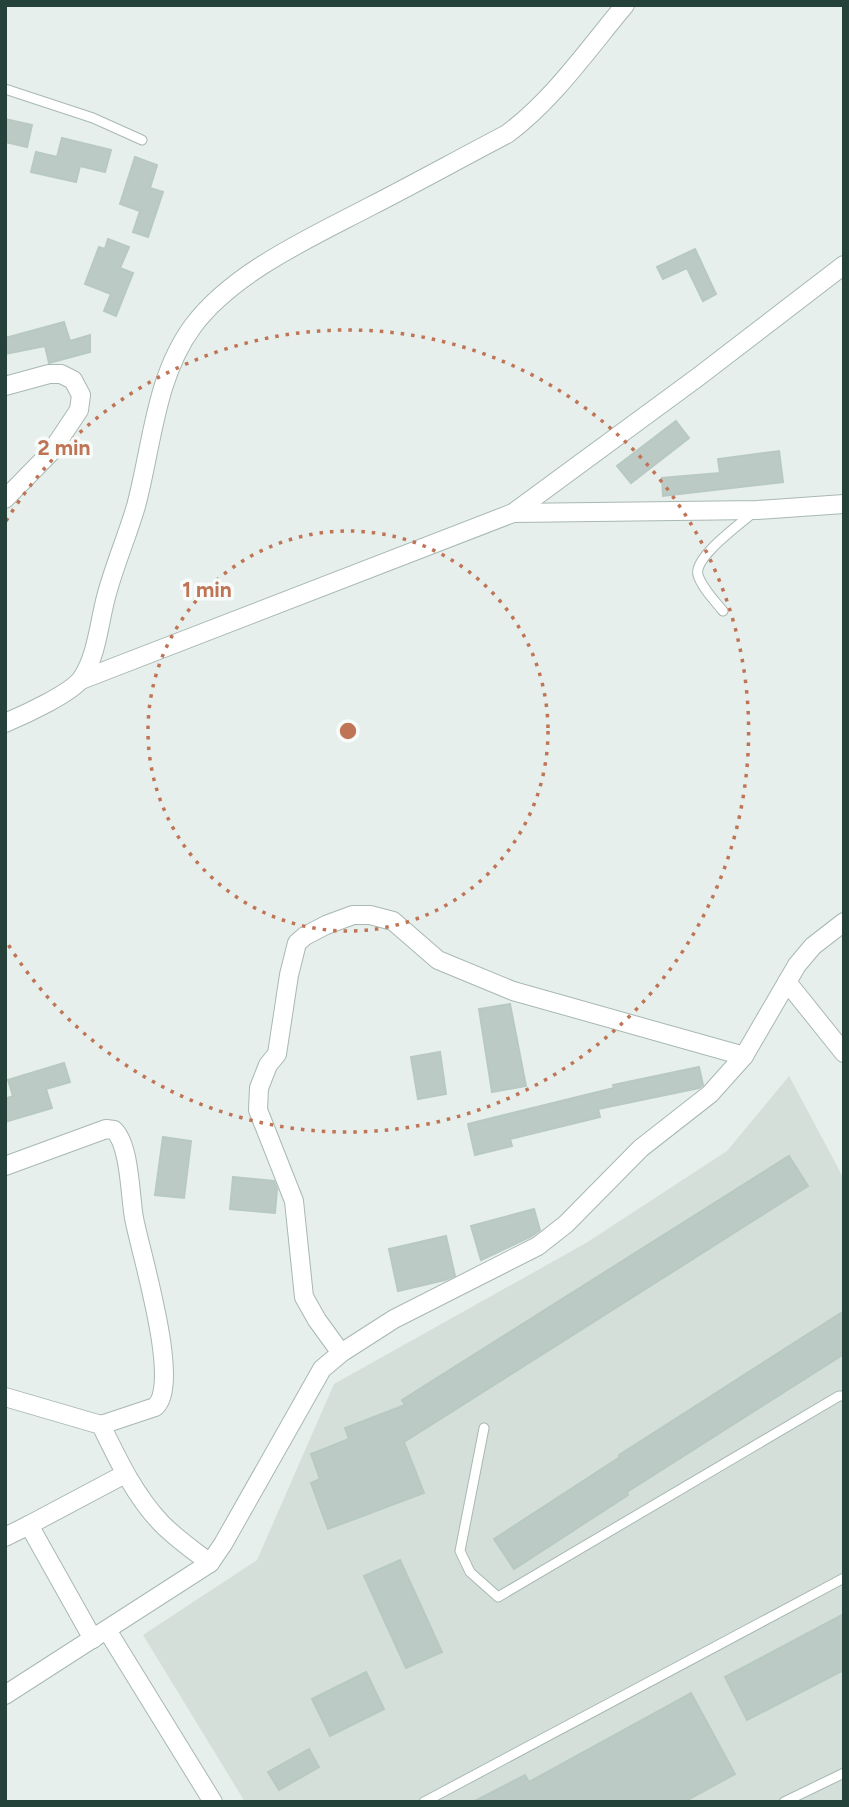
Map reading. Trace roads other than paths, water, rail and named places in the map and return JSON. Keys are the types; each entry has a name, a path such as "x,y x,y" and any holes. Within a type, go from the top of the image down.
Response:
{"street":[{"path":"81,680 91,661 106,595 135,508 166,377 181,343 195,324 213,303 258,268 507,134 541,106 625,5"},
{"path":"5,723 24,715 81,680 513,513 844,265"},
{"path":"5,386 49,374 61,374 73,380 81,395 79,410 51,452 5,499"},
{"path":"513,513 757,510 844,504"},
{"path":"341,1353 304,1297 294,1201 258,1111 258,1088 268,1065 277,1054 289,975 297,943 304,936 354,915 370,915 393,921 438,960 513,991 744,1056"},
{"path":"5,1695 210,1563 322,1369 341,1353 394,1319 538,1246 566,1224 642,1148 710,1094 744,1056 787,982 813,946 844,922"},
{"path":"787,982 844,1053"},
{"path":"5,1166 106,1129 114,1130 122,1142 134,1217 151,1285 160,1333 163,1391 155,1407 101,1425 5,1398"},
{"path":"101,1425 125,1474 148,1508 163,1525 210,1563"},
{"path":"5,1536 125,1474"},
{"path":"29,1525 214,1802"}],"lane":[{"path":"5,89 93,118 142,140"},
{"path":"723,611 704,587 697,569 703,557 757,510"},
{"path":"484,1428 460,1551 470,1572 498,1597 839,1396 844,1396"},
{"path":"424,1802 844,1578"},
{"path":"784,1802 844,1773"}]}
